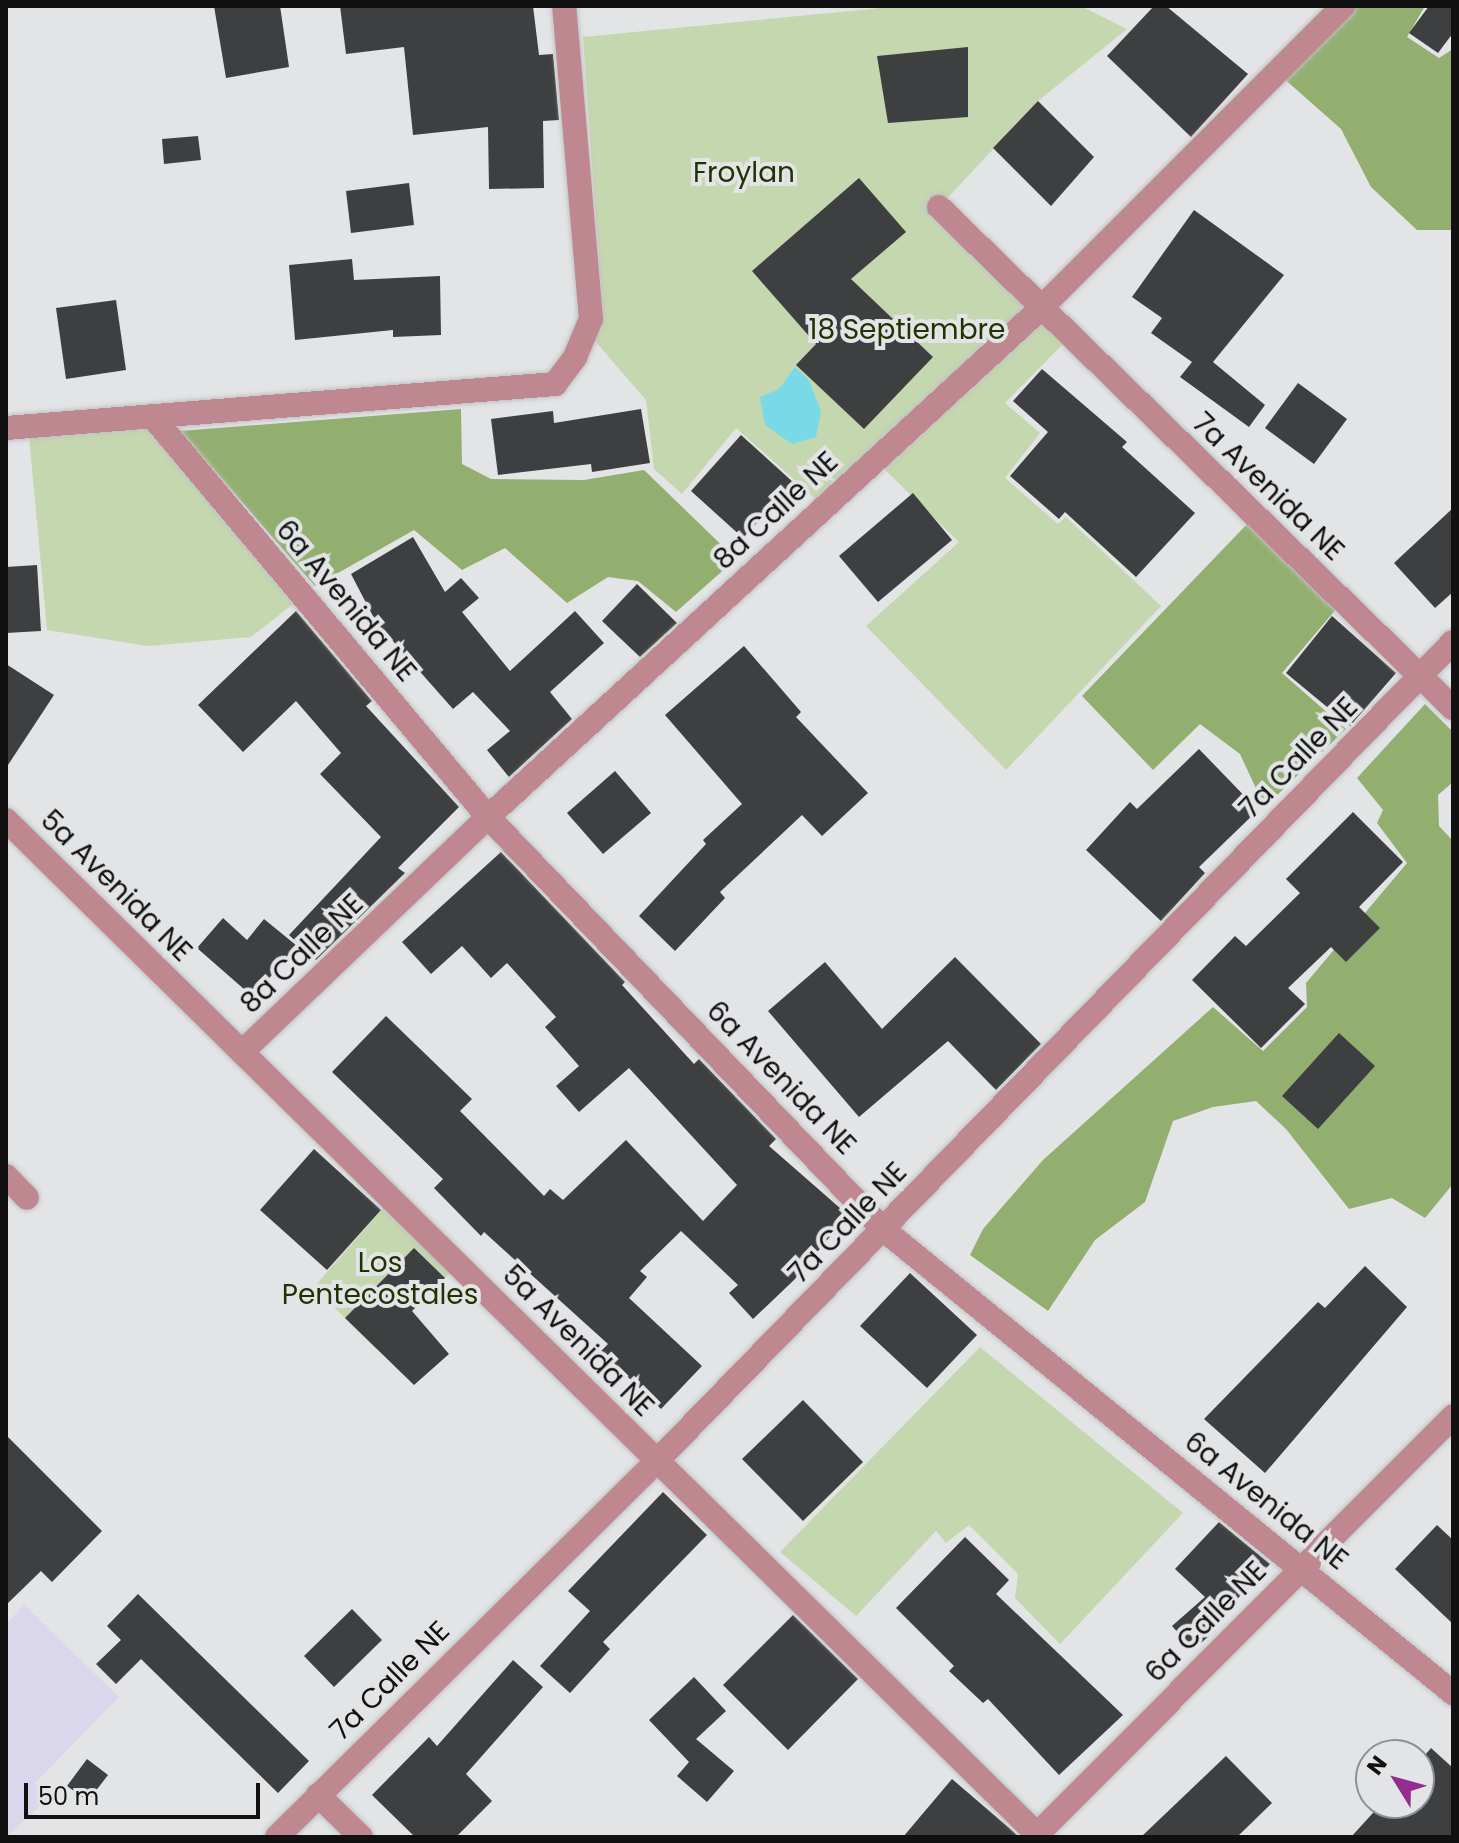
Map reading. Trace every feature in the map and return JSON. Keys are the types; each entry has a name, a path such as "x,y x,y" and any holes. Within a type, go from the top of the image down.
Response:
{"street":[{"path":"6,428 555,384 575,357 591,319 564,6"},
{"name":"8a Calle NE","path":"242,1052 488,817 1040,309 1343,6"},
{"name":"7a Avenida NE","path":"939,207 1040,309 1453,708"},
{"name":"6a Avenida NE","path":"152,416 488,817 884,1230 1453,1693"},
{"name":"7a Calle NE","path":"277,1837 657,1461 1453,642"},
{"name":"5a Avenida NE","path":"6,820 1037,1836"},
{"path":"6,1176 27,1198"},
{"name":"6a Calle NE","path":"1037,1836 1453,1416"},
{"path":"318,1795 361,1837"}],"shaded area":[{"path":"24,1605 119,1697 35,1783 49,1798 6,1837 6,1624"}],"green space":[{"name":"Froylan","path":"902,6 1081,6 1127,29 1038,101 939,207 1040,309 825,507 736,428 682,494 654,469 646,400 595,341 603,317 583,37"},
{"path":"1349,6 1425,6 1407,37 1439,58 1453,49 1453,230 1417,230 1371,187 1341,129 1281,76"},
{"path":"1040,319 1063,344 1005,403 1040,433 1005,478 1058,524 1066,517 1161,606 1006,770 866,626 959,542 881,466"},
{"path":"461,409 462,464 491,479 584,480 644,470 736,559 676,612 638,581 608,577 567,603 505,548 462,570 414,530 315,586 180,431"},
{"path":"147,427 293,604 251,637 148,646 47,630 29,436"},
{"path":"1250,521 1338,607 1282,673 1346,729 1272,800 1260,797 1240,754 1200,724 1153,770 1082,696"},
{"path":"1425,704 1453,732 1453,782 1438,795 1439,826 1453,841 1453,1184 1425,1218 1392,1198 1349,1209 1286,1129 1256,1101 1213,1107 1173,1121 1145,1202 1095,1240 1048,1311 970,1255 983,1229 1043,1160 1213,1007 1263,1051 1307,1007 1306,983 1407,863 1377,823 1383,810 1357,778"},
{"name":"Los Pentecostales","path":"385,1206 451,1272 375,1348 314,1287"},
{"path":"980,1347 1183,1513 1060,1644 1015,1598 1018,1574 969,1525 946,1543 936,1531 856,1616 780,1552"}],"water":[{"path":"795,367 809,380 821,411 816,437 792,444 765,425 760,397 779,389"}],"building":[{"path":"214,6 280,6 289,67 226,78"},
{"path":"340,6 533,6 539,55 553,54 559,120 543,121 544,188 489,189 488,127 413,135 404,47 346,54"},
{"path":"1154,6 1166,6 1248,74 1191,137 1107,56"},
{"path":"1429,6 1453,6 1453,33 1438,53 1409,33"},
{"path":"968,47 968,117 888,123 877,56"},
{"path":"1038,101 1094,157 1051,206 993,148"},
{"path":"198,136 201,160 164,164 162,139"},
{"path":"859,178 906,232 851,279 933,357 864,429 796,365 816,344 752,271"},
{"path":"409,183 414,225 351,233 346,191"},
{"path":"1194,210 1284,275 1213,362 1265,405 1249,427 1180,377 1192,362 1151,333 1162,318 1132,297"},
{"path":"352,259 354,280 440,276 441,335 393,337 393,330 295,340 289,265"},
{"path":"116,300 126,370 66,379 56,308"},
{"path":"1042,369 1127,442 1122,447 1195,513 1136,577 1065,512 1059,519 1010,476 1048,432 1013,401"},
{"path":"1298,383 1347,419 1314,464 1265,428"},
{"path":"641,409 650,463 592,472 591,464 498,475 491,419 553,411 554,423"},
{"path":"741,435 794,483 743,538 691,491"},
{"path":"913,493 952,540 878,602 839,556"},
{"path":"1453,508 1453,592 1435,608 1394,563"},
{"path":"413,537 445,592 461,578 479,598 462,612 510,671 575,611 604,643 550,692 572,719 509,777 487,750 510,731 473,692 453,709 376,622 351,574"},
{"path":"37,565 41,631 6,633 6,567"},
{"path":"637,584 677,623 640,657 602,621"},
{"path":"296,611 372,701 366,706 459,807 398,868 405,873 316,960 289,935 381,837 320,774 341,753 296,701 243,752 198,705"},
{"path":"1332,616 1396,673 1350,726 1286,673"},
{"path":"744,646 801,712 796,717 868,793 822,836 802,815 720,892 725,898 675,951 639,916 706,844 703,840 742,804 665,715"},
{"path":"6,664 54,695 6,768"},
{"path":"1199,749 1258,810 1199,867 1205,873 1161,921 1086,850 1130,802 1137,809"},
{"path":"615,771 651,813 603,854 567,813"},
{"path":"1353,812 1403,862 1359,907 1380,928 1346,962 1331,947 1288,988 1305,1004 1261,1048 1192,980 1235,936 1246,946 1300,893 1286,879"},
{"path":"501,852 625,982 622,985 694,1064 699,1059 776,1139 769,1146 848,1215 794,1280 753,1319 729,1293 738,1285 681,1231 640,1271 647,1277 629,1298 702,1366 661,1409 601,1351 608,1344 484,1232 481,1236 434,1188 443,1179 332,1072 386,1016 472,1099 460,1111 544,1196 550,1189 563,1200 626,1140 703,1221 737,1185 629,1068 579,1112 556,1086 579,1066 545,1027 556,1017 507,963 491,978 462,946 431,974 402,942"},
{"path":"223,918 247,940 264,919 297,946 253,997 197,948"},
{"path":"955,957 1041,1044 996,1090 948,1041 859,1117 768,1011 825,962 882,1029"},
{"path":"1339,1033 1375,1066 1318,1129 1282,1096"},
{"path":"314,1149 381,1210 327,1270 260,1210"},
{"path":"414,1248 445,1278 412,1311 449,1354 414,1385 345,1318"},
{"path":"1365,1266 1407,1307 1265,1473 1204,1419 1318,1302 1325,1308"},
{"path":"910,1273 977,1335 927,1388 860,1326"},
{"path":"803,1400 863,1462 803,1521 742,1459"},
{"path":"6,1435 102,1531 52,1582 41,1571 6,1605"},
{"path":"663,1492 707,1535 603,1642 610,1649 570,1693 540,1666 590,1611 568,1591"},
{"path":"1219,1522 1270,1564 1212,1626 1216,1630 1193,1650 1172,1626 1205,1597 1175,1569"},
{"path":"1437,1525 1453,1540 1453,1624 1395,1569"},
{"path":"965,1537 1009,1580 996,1594 1123,1715 1059,1775 988,1699 983,1703 949,1671 954,1666 896,1608"},
{"path":"138,1594 309,1761 278,1793 141,1659 116,1684 96,1664 121,1640 107,1626"},
{"path":"352,1609 382,1640 334,1687 304,1656"},
{"path":"793,1615 858,1679 788,1750 723,1685"},
{"path":"513,1660 543,1687 466,1774 492,1801 456,1837 415,1837 372,1795 429,1737 437,1746"},
{"path":"694,1677 726,1711 696,1739 734,1771 707,1802 677,1776 689,1762 649,1720"},
{"path":"1435,1752 1453,1768 1453,1837 1351,1837 1367,1819 1435,1819"},
{"path":"1226,1756 1272,1803 1237,1837 1141,1837"},
{"path":"87,1759 108,1775 88,1801 67,1786"},
{"path":"952,1779 1008,1827 1019,1837 903,1837"}],"park label":[{"name":"18 Septiembre","path":"907,330"}]}
